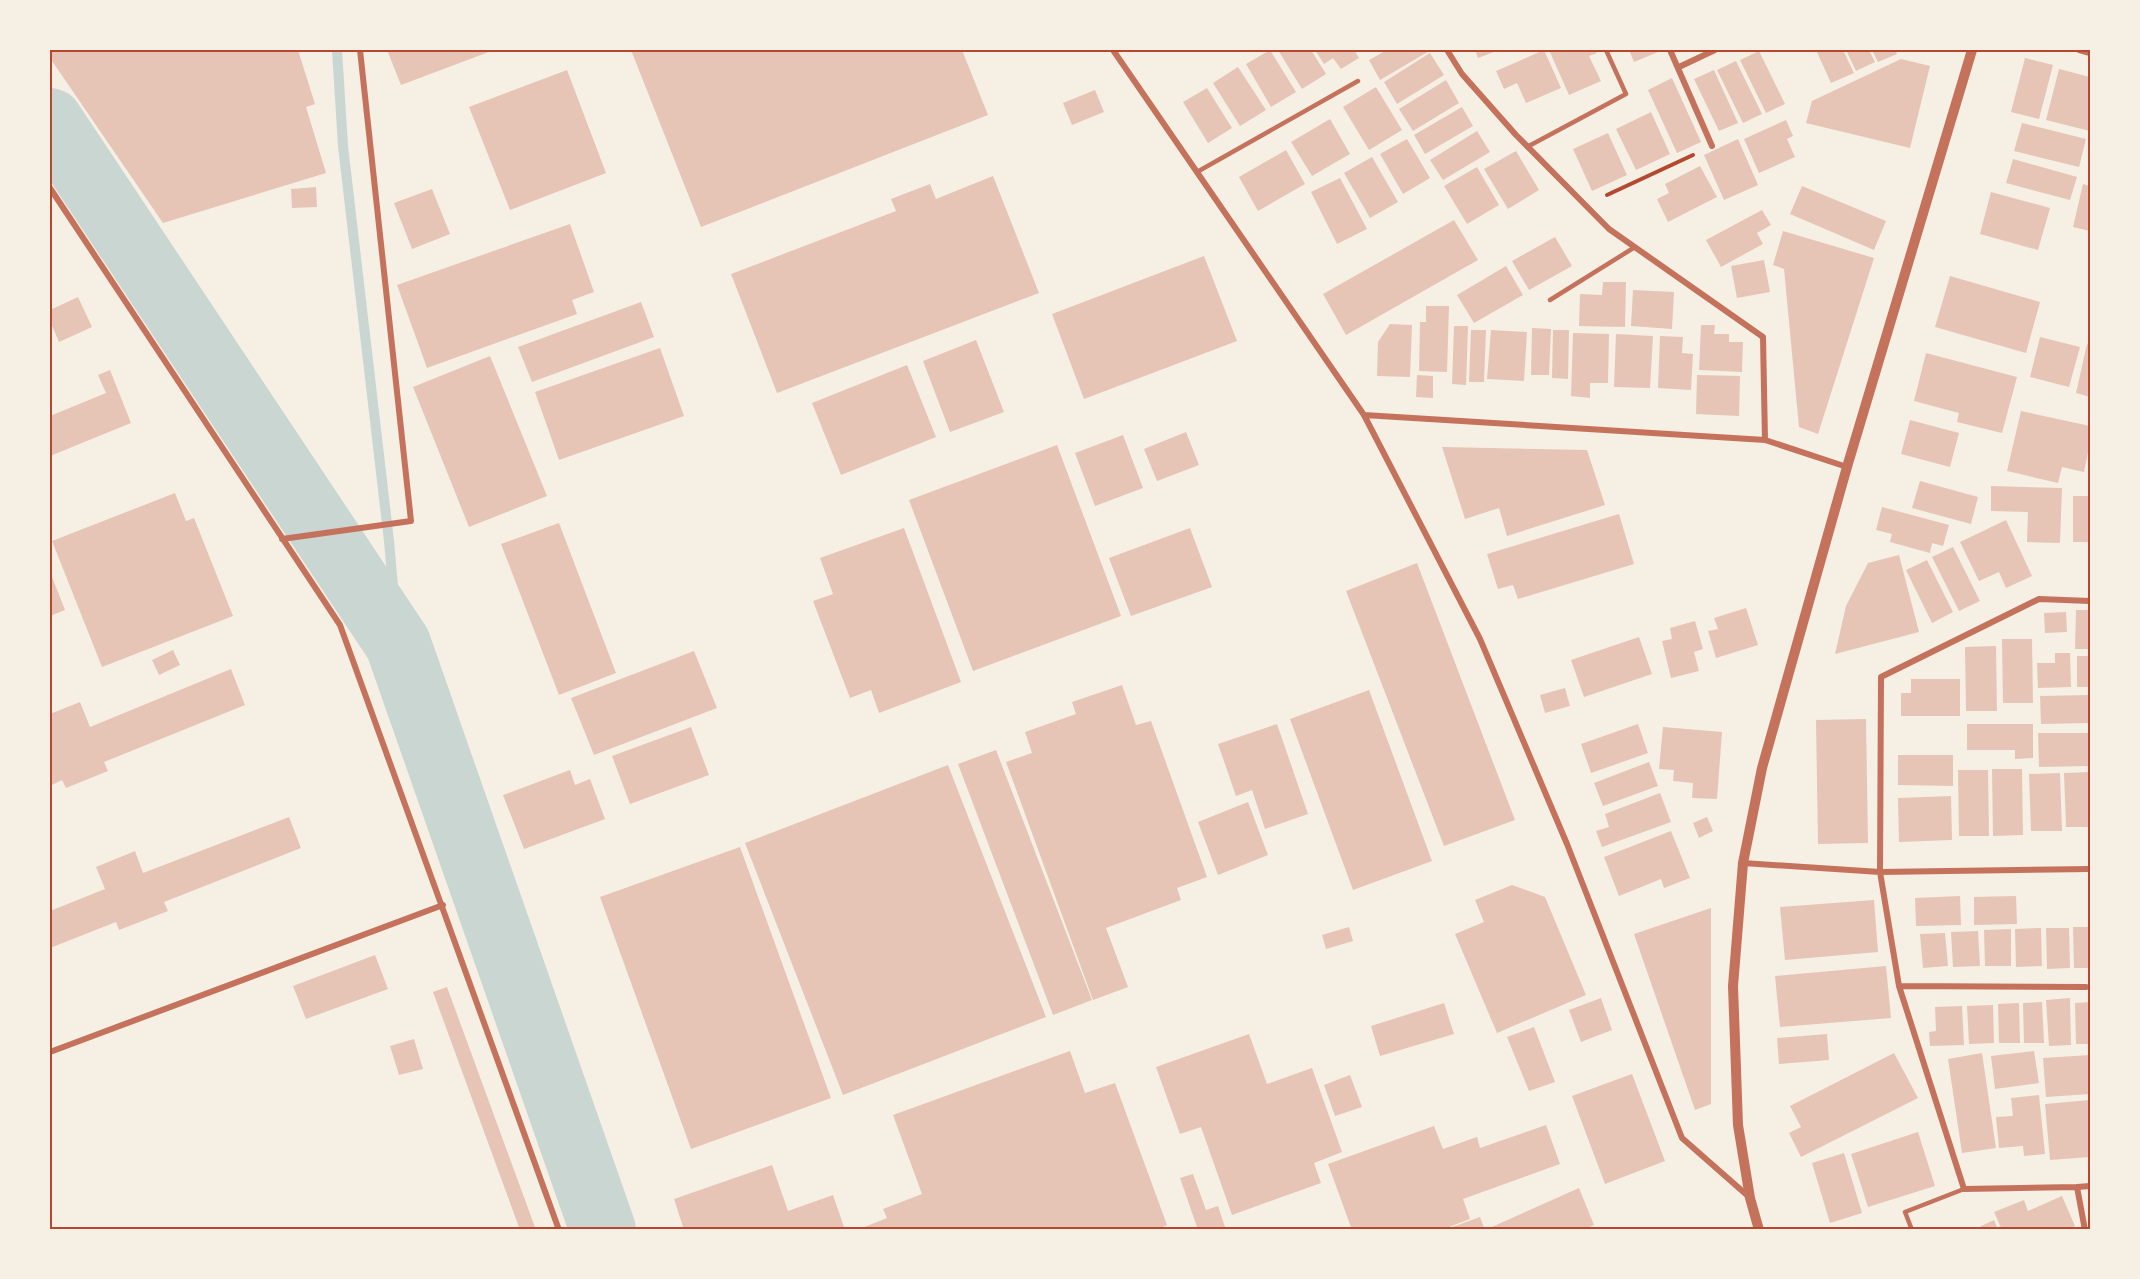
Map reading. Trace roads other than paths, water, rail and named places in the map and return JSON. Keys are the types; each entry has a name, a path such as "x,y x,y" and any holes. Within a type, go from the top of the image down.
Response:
{"street":[{"path":"282,539 411,521 360,50"},
{"path":"1113,50 1364,415 1480,639 1568,844 1682,1138 1750,1198"},
{"path":"1447,50 1462,74 1527,147 1609,229 1763,337 1765,440"},
{"path":"1670,50 1712,146"},
{"path":"1678,67 1715,50"},
{"path":"1759,1230 1750,1198 1738,1125 1733,986 1743,863 1762,768 1847,467 1972,50"},
{"path":"2079,50 2091,53"},
{"path":"50,188 340,625 559,1230"},
{"path":"1364,415 1765,440 1847,467"},
{"path":"2091,601 2039,599 1881,677 1880,872 1899,986 1964,1189 2091,1186"},
{"path":"1743,863 1880,872 2091,869"},
{"path":"50,1052 443,905"},
{"path":"1899,986 2086,987"},
{"path":"2077,1187 2085,1230"}],"lane":[{"path":"1527,147 1626,94 1605,50"},
{"path":"1197,172 1358,81"},
{"path":"1550,300 1635,247"},
{"path":"1912,1230 1905,1212 1964,1189"}],"waterway":[{"path":"337,50 343,146 389,541 398,644"},
{"path":"50,121 398,644 603,1230"}]}
